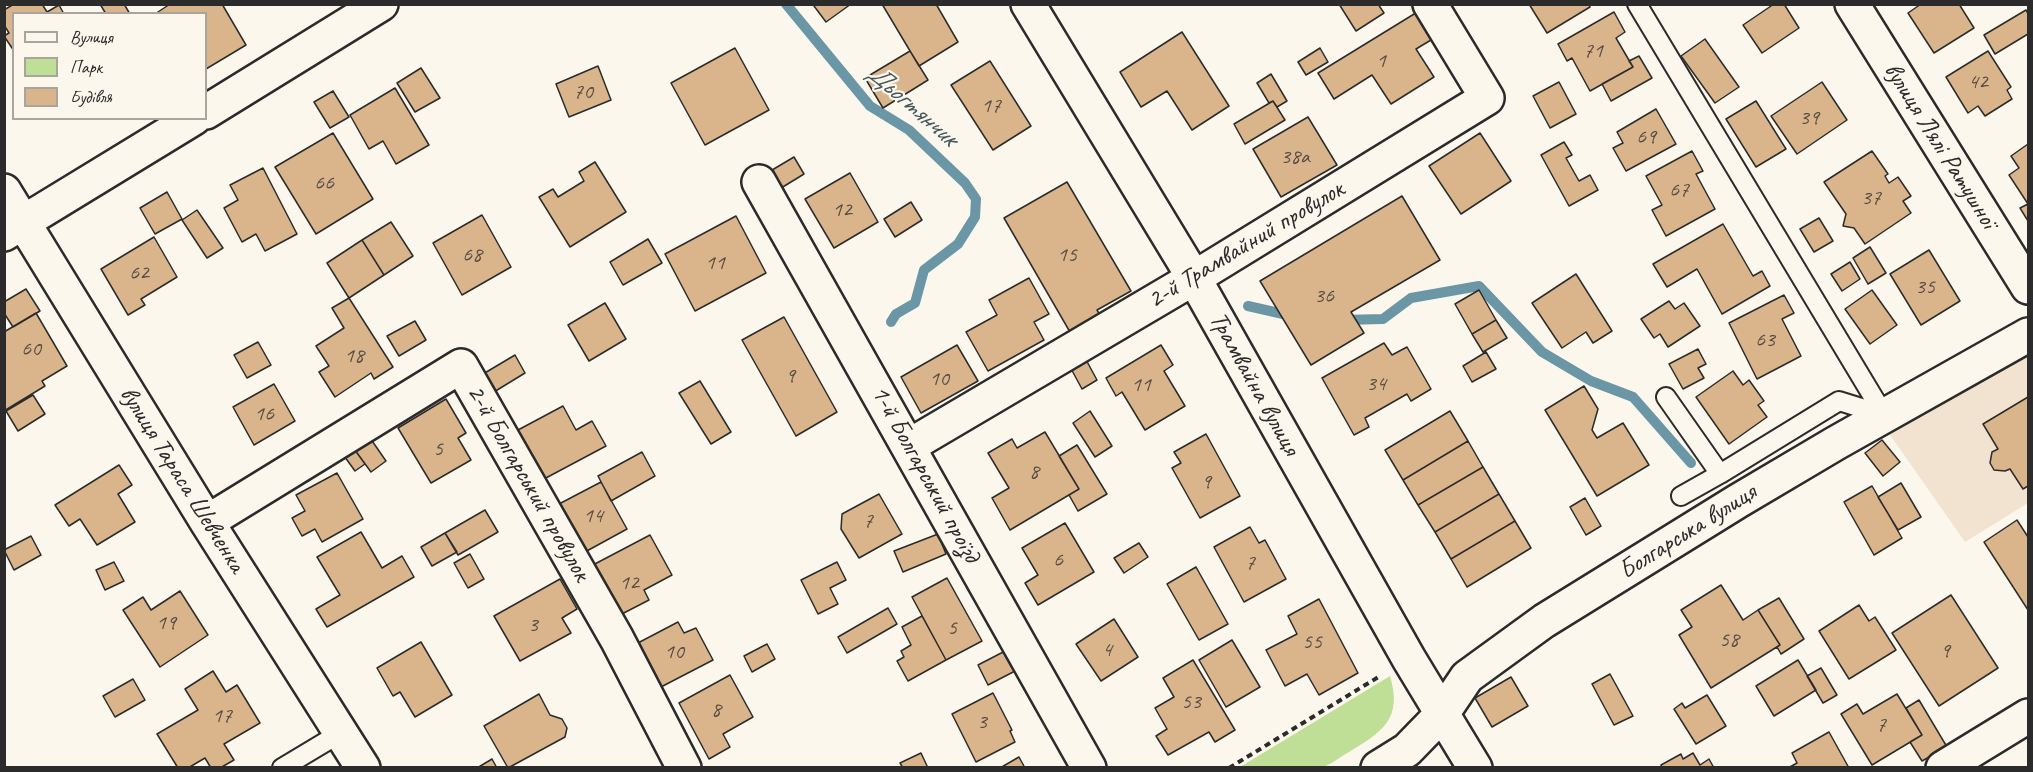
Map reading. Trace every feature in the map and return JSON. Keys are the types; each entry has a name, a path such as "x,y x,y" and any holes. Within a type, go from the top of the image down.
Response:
{"street":[{"path":"207,111 381,4"},
{"name":"Трамвайна вулиця","path":"1028,4 1194,278 1409,659 1475,768"},
{"name":"2-й Трамвайний провулок","path":"909,446 1194,278 1487,98 1430,4"},
{"name":"вулиця Лялі Ратушної","path":"1852,4 2028,287"},
{"path":"14,228 191,120"},
{"name":"1-й Болгарський проїзд","path":"759,182 1089,768"},
{"name":"вулиця Тараса Шевченка","path":"4,191 14,228 207,522 363,768"},
{"name":"Болгарська вулиця","path":"1378,768 1407,750 1442,714 1467,677 1544,621 1738,501 2028,334"},
{"name":"2-й Болгарський провулок","path":"207,522 461,366 617,639 684,768"},
{"path":"1943,768 2028,716"}],"lane":[{"path":"1637,4 1884,415"},
{"path":"1666,397 1720,474"},
{"path":"1681,496 1839,401 1884,415"},
{"path":"282,768 342,732"}],"path":[{"path":"1229,768 1409,659"}],"shaded area":[{"path":"2027,353 2028,503 1965,542 1888,432"}],"green space":[{"path":"1390,676 1394,703 1387,723 1371,738 1334,761 1320,768 1240,767"}],"building":[{"path":"14,4 42,4 47,12 12,12 12,48 4,36 9,33 4,25 4,10"},
{"path":"100,4 124,4 129,12 105,12"},
{"path":"170,4 222,4 246,45 207,68 207,12 158,12"},
{"path":"815,4 851,4 826,22 814,6"},
{"path":"882,4 936,4 958,42 919,66"},
{"path":"1339,4 1378,4 1384,13 1356,31"},
{"path":"1529,4 1589,4 1590,7 1547,33"},
{"path":"1774,4 1784,4 1799,28 1762,53 1743,25"},
{"path":"1921,4 1959,4 1974,28 1934,53 1908,13"},
{"path":"59,5 63,12 47,12"},
{"path":"2026,10 2028,34 1995,54 1984,35"},
{"path":"1419,11 1436,37 1416,49 1434,77 1391,104 1372,75 1334,99 1318,73"},
{"path":"1614,12 1625,32 1616,38 1633,67 1590,91 1572,58 1567,61 1558,44"},
{"path":"1182,32 1229,106 1192,130 1167,91 1141,107 1120,72"},
{"path":"1705,39 1739,87 1715,103 1681,56"},
{"path":"735,48 769,110 705,145 671,83"},
{"path":"1320,48 1328,62 1306,75 1298,62"},
{"path":"910,51 928,80 883,108 865,78"},
{"path":"1988,51 2011,87 2007,90 2012,99 1985,116 1978,106 1968,113 1946,77"},
{"path":"1639,56 1652,78 1611,101 1602,84 1633,67 1629,61"},
{"path":"990,61 1031,126 993,150 951,85"},
{"path":"598,66 611,100 569,117 556,84"},
{"path":"421,68 440,98 415,112 397,83"},
{"path":"1271,74 1287,101 1277,107 1273,101 1269,103 1257,83"},
{"path":"1559,82 1576,114 1550,128 1533,96"},
{"path":"1822,82 1847,120 1797,154 1771,116"},
{"path":"395,88 429,145 396,164 383,141 369,149 350,115"},
{"path":"333,91 349,117 330,128 314,102"},
{"path":"1273,101 1285,120 1245,144 1234,124"},
{"path":"1756,101 1786,149 1756,167 1726,119"},
{"path":"1656,109 1676,144 1626,171 1613,148 1623,143 1617,132"},
{"path":"1308,117 1337,165 1281,197 1253,149"},
{"path":"333,133 373,199 316,234 275,167"},
{"path":"1480,133 1511,181 1461,214 1429,166"},
{"path":"1564,142 1572,155 1566,158 1579,181 1590,175 1598,190 1569,206 1541,155"},
{"path":"2028,144 2028,204 2009,175 2019,168 2011,156"},
{"path":"1692,151 1703,171 1696,174 1715,209 1666,236 1652,210 1662,205 1646,176"},
{"path":"1872,151 1888,174 1885,176 1889,183 1898,177 1911,196 1903,201 1911,213 1865,244 1854,228 1843,226 1846,214 1824,182"},
{"path":"794,157 804,174 773,193 762,176"},
{"path":"595,162 626,212 570,247 539,197 553,189 558,197 584,181 579,172"},
{"path":"263,168 297,234 265,251 256,234 242,242 224,208 238,200 230,185"},
{"path":"850,173 878,222 834,248 805,199"},
{"path":"1067,182 1131,291 1097,310 1100,315 1070,332 1004,218"},
{"path":"167,192 182,219 155,234 140,208"},
{"path":"1402,196 1440,260 1351,312 1364,333 1311,365 1260,281"},
{"path":"911,202 922,220 895,237 884,219"},
{"path":"2028,204 2028,221 2020,208"},
{"path":"197,210 223,248 207,258 182,220"},
{"path":"482,215 511,267 462,295 433,243"},
{"path":"736,216 766,273 695,311 665,254"},
{"path":"1819,218 1833,241 1814,252 1800,229"},
{"path":"391,222 413,256 384,275 362,240"},
{"path":"1723,224 1753,276 1762,271 1770,286 1722,314 1697,269 1667,287 1653,264"},
{"path":"154,237 177,277 141,299 145,305 128,315 101,269"},
{"path":"648,239 662,263 623,285 610,262"},
{"path":"362,240 384,275 349,298 327,263"},
{"path":"1870,247 1886,273 1868,284 1853,258"},
{"path":"1929,250 1960,301 1921,325 1890,274"},
{"path":"1850,262 1860,279 1842,291 1831,274"},
{"path":"1576,274 1612,331 1593,343 1586,332 1562,348 1532,303"},
{"path":"1029,278 1049,314 1034,322 1044,340 988,371 966,332 997,315 989,300"},
{"path":"26,289 40,311 13,327 4,313 4,302"},
{"path":"1479,290 1496,320 1472,334 1455,304"},
{"path":"1872,290 1897,325 1870,344 1845,309"},
{"path":"1784,295 1794,313 1782,319 1801,356 1757,379 1729,323"},
{"path":"349,298 393,367 374,379 371,373 335,397 319,372 329,366 316,346 344,328 332,308"},
{"path":"1669,301 1675,309 1684,303 1700,326 1668,347 1660,334 1654,338 1641,319"},
{"path":"605,303 626,339 589,361 568,325"},
{"path":"36,313 67,366 42,381 45,386 4,411 4,332"},
{"path":"784,317 837,412 796,436 742,340"},
{"path":"1496,320 1507,338 1483,352 1472,334"},
{"path":"415,321 426,340 399,356 387,336"},
{"path":"258,342 271,365 247,378 234,355"},
{"path":"1384,343 1392,355 1407,347 1431,389 1411,401 1407,394 1365,418 1369,427 1354,435 1322,378"},
{"path":"957,345 978,381 921,413 901,377"},
{"path":"1161,345 1173,365 1164,371 1185,406 1145,430 1122,392 1116,396 1106,378"},
{"path":"1698,349 1706,364 1698,368 1704,378 1683,389 1669,364"},
{"path":"1486,352 1496,369 1472,382 1463,366"},
{"path":"515,355 525,373 489,395 478,377"},
{"path":"1084,356 1097,380 1082,389 1069,365"},
{"path":"1733,371 1743,385 1749,380 1764,401 1758,405 1767,417 1729,444 1696,397"},
{"path":"700,381 731,432 711,444 679,393"},
{"path":"274,384 295,421 254,445 233,407"},
{"path":"1584,386 1598,409 1592,430 1597,438 1623,423 1649,465 1597,496 1545,410"},
{"path":"33,395 45,414 18,431 6,411"},
{"path":"2028,397 2028,486 2023,489 2010,469 1994,470 1990,463 1992,452 1998,449 1983,424"},
{"path":"446,399 466,433 458,438 471,460 431,483 398,428"},
{"path":"563,406 576,430 592,421 606,446 544,479 518,430"},
{"path":"1090,411 1112,446 1095,457 1073,423"},
{"path":"1450,411 1468,441 1403,480 1385,450"},
{"path":"1045,432 1079,489 1010,530 992,498 1009,488 988,453 1012,439 1017,448"},
{"path":"1206,434 1240,496 1200,518 1172,468 1181,463 1174,452"},
{"path":"368,435 386,461 371,472 352,446"},
{"path":"1882,440 1900,462 1883,476 1865,453"},
{"path":"1468,441 1483,467 1418,505 1403,480"},
{"path":"1077,445 1107,494 1078,511 1069,495 1079,489 1059,456"},
{"path":"352,446 365,464 355,471 342,453"},
{"path":"642,452 655,476 611,501 598,476"},
{"path":"119,465 132,485 118,494 135,522 97,545 80,519 69,526 55,505"},
{"path":"1483,467 1499,494 1435,532 1418,505"},
{"path":"337,473 363,519 322,542 315,529 302,536 292,518 305,511 296,495"},
{"path":"601,482 627,529 585,552 559,504"},
{"path":"1901,483 1921,517 1898,530 1878,497"},
{"path":"1872,486 1902,538 1874,555 1844,502"},
{"path":"879,494 902,534 859,558 841,529 842,514"},
{"path":"1499,494 1515,521 1451,559 1435,532"},
{"path":"1585,498 1601,526 1586,535 1570,507"},
{"path":"485,510 498,532 458,555 445,533"},
{"path":"2017,520 2028,537 2028,610 1984,542"},
{"path":"1515,521 1531,548 1467,587 1451,559"},
{"path":"1065,523 1094,572 1038,605 1025,583 1038,575 1022,548"},
{"path":"1250,527 1259,543 1265,540 1286,579 1244,602 1214,547"},
{"path":"361,532 382,568 402,556 414,577 327,627 316,609 340,595 317,557"},
{"path":"445,533 457,552 432,566 421,547"},
{"path":"938,534 946,554 903,572 894,551"},
{"path":"650,535 672,575 644,590 649,600 618,616 591,566"},
{"path":"31,536 41,555 14,570 4,550"},
{"path":"1139,543 1148,557 1124,573 1114,558"},
{"path":"470,554 484,579 468,588 454,563"},
{"path":"114,562 124,581 105,590 96,570"},
{"path":"837,562 846,580 830,588 838,604 818,614 801,580"},
{"path":"1196,567 1228,624 1199,640 1167,584"},
{"path":"947,578 982,641 946,660 912,597"},
{"path":"560,579 577,609 562,618 571,633 520,661 494,616"},
{"path":"1721,585 1743,620 1758,610 1780,645 1711,688 1679,635 1692,627 1681,610"},
{"path":"180,591 208,635 160,667 123,610 143,597 151,610"},
{"path":"1951,595 1998,668 1939,706 1892,633"},
{"path":"1779,598 1804,639 1781,654 1777,647 1780,645 1758,610"},
{"path":"1319,599 1358,673 1319,695 1307,674 1285,686 1266,650 1297,634 1288,616"},
{"path":"1859,605 1869,621 1875,617 1896,650 1849,679 1819,631"},
{"path":"888,608 897,624 847,653 838,637"},
{"path":"922,616 946,660 908,681 897,661 904,657 901,651 911,645 902,627"},
{"path":"1114,619 1138,657 1101,681 1076,644"},
{"path":"678,622 684,633 696,628 713,660 659,688 636,644"},
{"path":"1232,640 1260,687 1226,707 1199,660"},
{"path":"421,642 452,695 415,717 400,692 393,696 377,668"},
{"path":"767,644 775,659 752,672 744,656"},
{"path":"1007,650 1017,670 988,685 978,665"},
{"path":"1193,660 1235,730 1215,742 1209,732 1168,755 1156,736 1167,729 1155,708 1174,697 1163,678"},
{"path":"1798,660 1816,690 1774,716 1756,686"},
{"path":"1821,668 1837,695 1823,703 1807,676"},
{"path":"213,671 226,692 237,685 260,723 224,744 234,760 220,768 211,768 205,758 188,768 178,768 157,734 198,710 185,689"},
{"path":"1610,674 1633,716 1614,725 1592,684"},
{"path":"730,675 753,717 723,734 730,747 709,759 679,703"},
{"path":"1511,677 1528,706 1492,727 1475,698"},
{"path":"133,679 145,700 115,717 103,696"},
{"path":"993,693 1012,730 1010,731 1015,742 976,762 952,714"},
{"path":"539,694 550,715 562,719 567,728 565,737 508,768 484,726"},
{"path":"1897,694 1922,735 1872,765 1841,714 1857,704 1863,714"},
{"path":"1707,695 1726,726 1696,744 1674,709 1682,703 1685,708"},
{"path":"1919,700 1947,747 1922,761 1910,742 1922,735 1906,708"},
{"path":"1829,732 1849,768 1788,768 1797,763 1792,753"},
{"path":"921,753 928,768 903,768 900,763"},
{"path":"1693,753 1700,765 1709,759 1714,768 1662,768 1661,765 1681,754 1683,759"},
{"path":"1019,757 1025,768 1000,768"},
{"path":"492,759 497,768 477,768"}],"waterway":[{"name":"Дьогтянчик","path":"786,4 870,106 909,130 965,183 976,199 975,217 958,244 924,270 915,303 896,314 891,322"},
{"name":"Дьогтянчик","path":"1343,320 1383,319 1411,298 1479,286 1542,352 1591,381 1633,397 1691,463"},
{"name":"Дьогтянчик","path":"1248,306 1292,316"}]}
